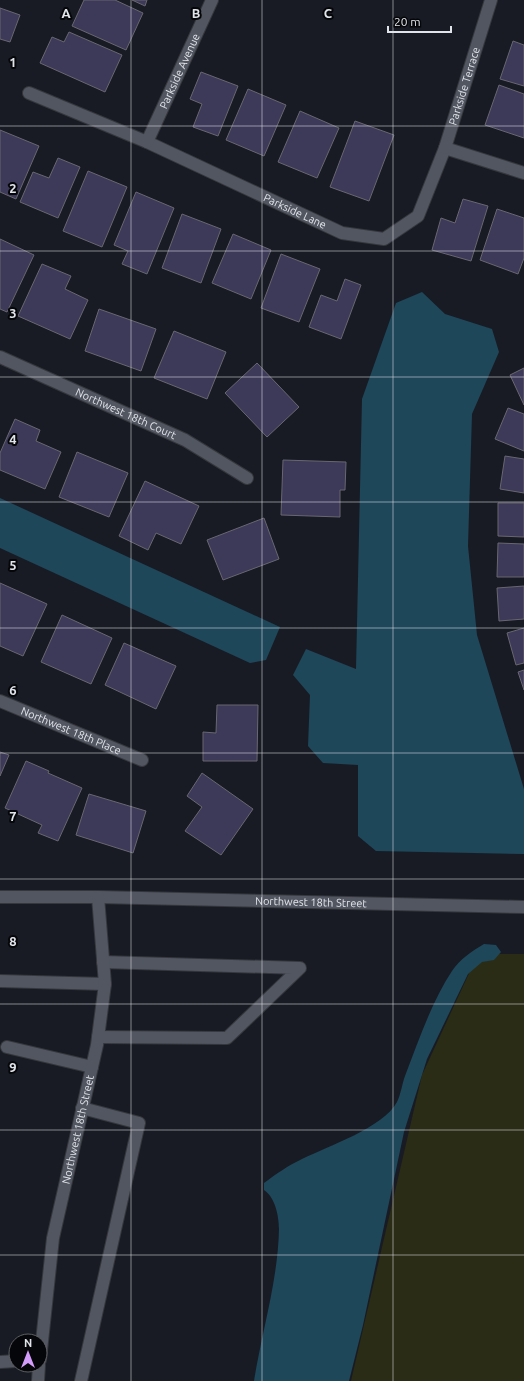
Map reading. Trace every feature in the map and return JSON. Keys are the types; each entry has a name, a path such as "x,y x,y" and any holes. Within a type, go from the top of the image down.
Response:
{"street":[{"name":"Parkside Avenue","path":"147,142 212,0"},
{"name":"Parkside Terrace","path":"445,148 491,0"},
{"name":"Parkside Lane","path":"29,93 147,142 342,233 384,239 418,216 445,148"},
{"path":"445,148 524,173"},
{"name":"Northwest 18th Court","path":"0,356 185,440 247,478"},
{"name":"Northwest 18th Place","path":"0,701 142,760"},
{"name":"Northwest 18th Street","path":"0,897 524,907"},
{"name":"Northwest 18th Street","path":"43,1333 53,1238 92,1067 98,1037 105,984 98,898"},
{"path":"98,1037 227,1038 300,968 103,962"},
{"path":"0,981 105,984"},
{"path":"7,1047 92,1067"},
{"path":"81,1381 139,1124 82,1108"}],"green space":[{"path":"478,954 524,954 524,1381 351,1381 422,1075"}],"water":[{"path":"422,292 445,314 492,329 499,352 472,414 468,546 477,635 524,789 524,854 376,851 358,836 358,765 323,763 308,746 310,695 293,675 306,649 356,669 362,399 396,303"},
{"path":"0,498 280,627 266,660 250,663 0,548"},
{"path":"484,944 496,945 501,952 494,960 482,962 468,974 427,1059 404,1132 363,1325 349,1381 254,1381 273,1286 279,1229 276,1207 271,1197 264,1190 264,1183 297,1161 368,1128 390,1111 397,1102 420,1036 438,995 452,971 462,959"}],"building":[{"path":"84,0 115,0 143,13 126,50 72,26"},
{"path":"132,0 147,0 145,6"},
{"path":"0,8 20,15 10,42 0,39"},
{"path":"69,32 122,55 105,92 40,63 52,37 64,42"},
{"path":"513,41 524,45 524,86 500,79"},
{"path":"201,72 238,86 218,136 193,127 202,104 190,99"},
{"path":"499,85 524,94 524,138 485,125"},
{"path":"248,89 286,105 264,156 226,140"},
{"path":"300,111 339,128 317,178 278,162"},
{"path":"355,121 394,135 369,201 330,187"},
{"path":"0,130 39,146 16,199 0,192"},
{"path":"58,158 80,167 58,218 20,202 33,172 49,178"},
{"path":"88,171 127,187 102,247 63,231"},
{"path":"136,192 174,208 147,274 122,264 128,251 114,245"},
{"path":"463,199 488,206 471,261 432,250 441,218 455,223"},
{"path":"497,209 524,218 524,258 518,274 480,260"},
{"path":"182,214 221,229 201,283 162,268"},
{"path":"233,234 271,250 251,299 212,283"},
{"path":"0,239 34,255 7,312 0,309"},
{"path":"281,254 320,269 299,322 261,308"},
{"path":"42,264 71,276 65,289 88,300 70,339 18,316"},
{"path":"345,279 361,285 341,339 309,327 321,295 337,301"},
{"path":"99,309 156,329 141,371 85,351"},
{"path":"174,331 226,352 207,399 154,378"},
{"path":"257,363 299,407 267,437 225,393"},
{"path":"524,368 524,405 510,375"},
{"path":"508,408 524,414 524,451 495,439"},
{"path":"15,419 40,430 36,441 61,452 45,489 0,470 0,453"},
{"path":"77,452 128,473 109,517 59,497"},
{"path":"505,456 524,459 524,493 500,489"},
{"path":"283,460 346,462 345,490 340,490 340,517 281,515"},
{"path":"145,481 199,506 181,544 156,533 148,550 119,536"},
{"path":"498,503 524,503 524,537 498,536"},
{"path":"264,518 279,559 223,580 207,540"},
{"path":"498,543 524,544 524,577 497,577"},
{"path":"0,583 47,604 23,656 0,646"},
{"path":"524,586 524,619 499,621 497,588"},
{"path":"62,615 112,638 91,684 41,662"},
{"path":"524,628 524,663 516,665 507,633"},
{"path":"124,643 176,666 156,709 105,685"},
{"path":"524,670 524,690 518,672"},
{"path":"217,705 258,705 257,761 203,761 203,732 216,733"},
{"path":"0,752 9,755 0,776"},
{"path":"26,761 49,771 48,773 82,788 58,841 38,833 42,825 5,808"},
{"path":"202,773 253,809 221,855 185,831 202,807 187,796"},
{"path":"89,794 146,811 133,853 76,835"}]}
